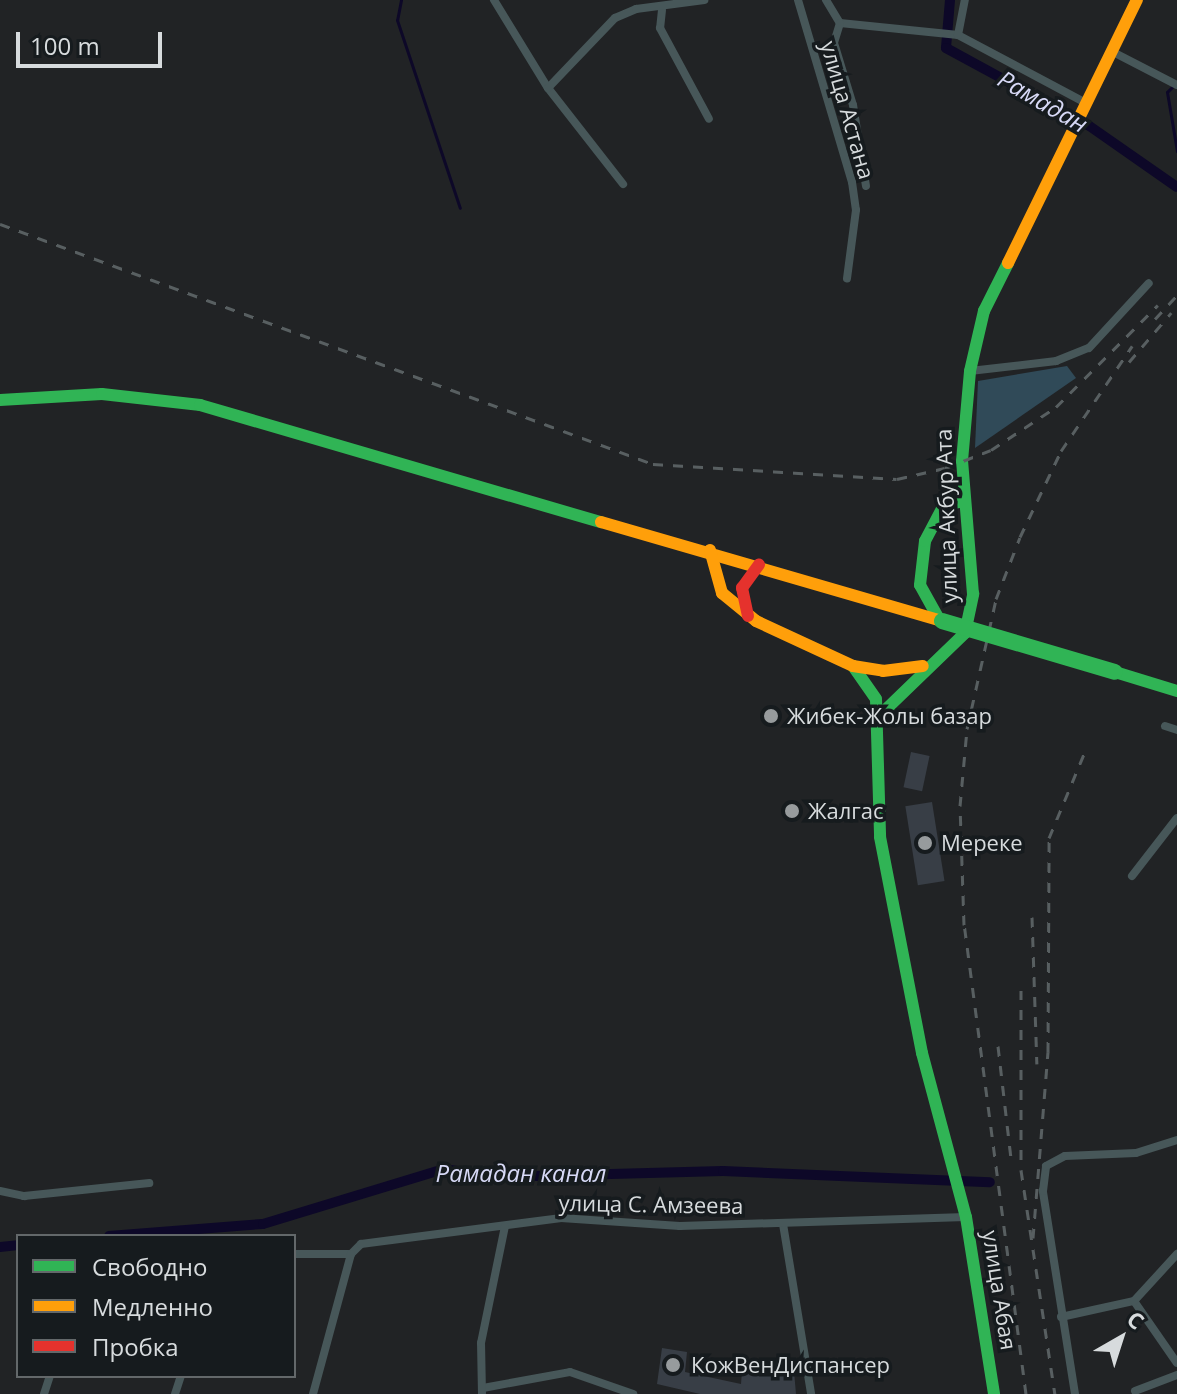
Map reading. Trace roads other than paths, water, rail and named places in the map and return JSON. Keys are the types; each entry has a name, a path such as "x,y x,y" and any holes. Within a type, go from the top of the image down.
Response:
{"main road":[{"name":"улица Акбур Ата","path":"878,717 926,665 965,633 970,613 964,501 970,371 996,280 1137,0"},
{"path":"0,400 102,394 200,405 710,550 1177,691"},
{"path":"941,621 920,585 925,541 944,505 964,501"},
{"path":"710,550 722,593 748,616 853,666 883,671 926,665"},
{"path":"748,616 742,588 759,565"},
{"path":"853,666 876,699 878,717"},
{"name":"улица Абая","path":"878,717 880,837 922,1053 966,1217 994,1394"}],"street":[{"path":"494,0 548,88 623,184"},
{"path":"548,88 615,18 636,9 662,10 704,0"},
{"name":"улица Астана","path":"798,0 852,182 856,210 847,278"},
{"name":"улица Астана","path":"826,0 840,23 834,43 853,105 866,186"},
{"path":"958,35 965,0"},
{"path":"662,10 660,28 709,119"},
{"name":"улица Астана","path":"840,23 958,35 1084,102"},
{"path":"1111,51 1177,85"},
{"path":"970,371 1056,361 1089,348 1149,283"},
{"path":"1165,726 1177,730"},
{"path":"1132,876 1177,818"},
{"path":"1075,1394 1043,1191 1046,1166 1065,1156 1136,1153 1177,1140"},
{"path":"0,1191 24,1196 149,1183"},
{"name":"улица С. Амзеева","path":"296,1254 351,1254 361,1244 561,1218 783,1224 966,1217"},
{"path":"783,1224 811,1394"},
{"path":"505,1226 481,1343 483,1391 570,1372 633,1394"},
{"path":"313,1394 351,1254"},
{"path":"1061,1317 1134,1301 1177,1254"},
{"path":"1134,1301 1177,1363"},
{"path":"1135,1391 1177,1375"}],"waterway":[{"path":"401,0 397,20 460,208"},
{"name":"Рамадан","path":"950,0 946,48 1088,125 1177,187"},
{"path":"1173,86 1167,92 1177,151"},
{"name":"Рамадан канал","path":"135,1234 263,1224 444,1169 495,1177 723,1171 990,1182"},
{"name":"Рамадан канал","path":"0,1247 16,1245"}],"railway":[{"path":"0,224 653,464 897,479 945,468 991,450 1056,407 1158,305"},
{"path":"1155,319 1177,295"},
{"path":"1129,362 1171,313"},
{"path":"1026,1394 964,925 960,806 967,729 996,599 1020,537 1061,451 1132,346"},
{"path":"1033,1238 1048,1052 1049,838 1086,749"},
{"path":"1032,917 1037,1064"},
{"path":"1021,990 1021,1170 1055,1394"},
{"path":"998,1046 1011,1158"}],"place":[{"name":"Жибек-Жолы базар","path":"771,716"},
{"name":"Жалгас","path":"792,811"},
{"name":"Мереке","path":"925,843"},
{"name":"КожВенДиспансер","path":"673,1365"}]}
